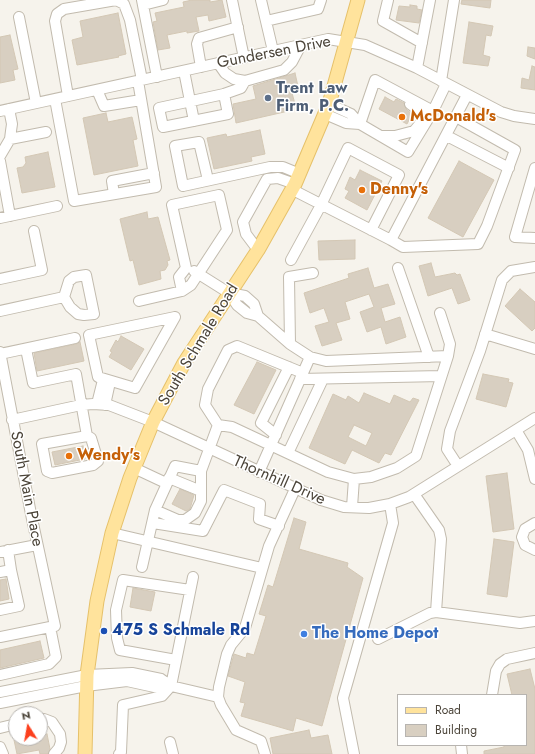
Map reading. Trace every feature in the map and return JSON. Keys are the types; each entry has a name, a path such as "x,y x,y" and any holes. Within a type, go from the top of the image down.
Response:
{"main road":[{"name":"South Schmale Road","path":"86,754 87,680 97,601 112,533 134,468 153,422 188,356 258,250 296,183 327,109 348,41 358,0"}],"street":[{"path":"55,99 74,201 114,194 112,181 154,173 128,12 124,4 116,0 64,9 57,14 55,21 68,96"},
{"path":"157,77 143,3 163,0"},
{"path":"232,0 244,58"},
{"path":"262,0 273,51"},
{"path":"266,21 318,9 320,0"},
{"path":"388,0 384,22 422,43"},
{"path":"417,68 430,0"},
{"path":"327,109 346,123 360,124 408,152 433,111 443,82 454,0"},
{"path":"19,17 36,103"},
{"path":"201,67 197,44 199,38 238,27"},
{"name":"Gundersen Drive","path":"4,110 328,39 348,41 365,45 417,68 501,112 519,117 535,119"},
{"path":"218,63 225,73 234,79 245,80 284,70 292,62 301,45"},
{"path":"184,71 194,121"},
{"path":"224,94 228,114 163,127 159,108 224,94 242,88 245,80"},
{"path":"360,124 375,80 433,111"},
{"path":"382,136 395,136 414,131 422,118 421,112 389,88"},
{"path":"97,90 104,106 141,100"},
{"path":"391,240 447,136 467,94"},
{"path":"0,156 10,139 12,124 4,110"},
{"path":"208,180 199,142 175,146 183,186 270,167 283,167 296,183 321,205 404,247 478,244 487,226 515,150 456,117"},
{"path":"10,139 46,132"},
{"path":"447,136 509,168"},
{"path":"291,260 321,205 348,148 399,175 371,230"},
{"path":"0,161 10,216"},
{"path":"535,168 532,193 515,237 535,237"},
{"path":"258,250 246,234 243,222 267,179 278,178 296,183"},
{"path":"138,301 182,291 191,286 227,230 219,196 172,205 186,268"},
{"path":"0,218 58,206"},
{"path":"0,279 42,270 34,231"},
{"path":"458,466 447,449 450,431 485,334 502,280 511,271 535,267"},
{"path":"186,268 230,293 245,296 254,304 258,316 290,344 310,357 326,361 448,356"},
{"path":"182,291 179,277 186,268"},
{"path":"398,268 429,357"},
{"path":"290,344 289,277 313,273"},
{"path":"0,311 64,297"},
{"path":"218,426 232,427 328,472 354,479 371,477 397,468 416,456 448,356 450,344 440,313"},
{"path":"175,317 135,388 107,381 98,378 89,335 175,317"},
{"path":"485,334 535,350"},
{"path":"1,358 26,349 75,338"},
{"path":"218,426 205,405 208,389 228,350 237,346 289,367 302,376 322,379 441,376"},
{"path":"26,349 33,384 76,374 87,436 91,438 98,461 96,463 52,473 47,471 42,444 87,436"},
{"path":"259,472 310,357"},
{"name":"South Main Place","path":"0,675 49,664 56,658 52,626 37,544 1,358"},
{"path":"276,435 261,423 289,367"},
{"path":"288,453 322,379"},
{"path":"101,404 107,381"},
{"name":"Thornhill Drive","path":"12,420 81,405 101,404 117,407 153,422 210,450 333,505 369,508 390,504 414,494 535,418"},
{"path":"155,510 178,520 185,520 195,513 200,501 201,471 218,426"},
{"path":"516,430 533,460 535,479"},
{"path":"142,567 155,510 175,466 201,471"},
{"path":"134,468 201,491"},
{"path":"352,507 354,479"},
{"path":"265,754 261,741 236,730 218,697 221,675 227,654 231,645 245,628 269,546 295,489"},
{"path":"153,523 203,531 224,490 260,504 259,519 279,526"},
{"path":"414,494 439,530 441,539 436,612"},
{"path":"354,754 343,698 393,523 390,504"},
{"path":"535,523 525,529 522,537 525,545 535,550"},
{"path":"112,533 262,568"},
{"path":"0,610 18,606 11,570 4,551 37,544"},
{"path":"0,572 11,570"},
{"path":"119,754 121,752 122,705 162,696 171,686 193,577"},
{"path":"176,660 120,650 117,638 116,610 123,580 190,590"},
{"path":"378,640 430,613 436,612 520,623 535,621"},
{"path":"0,637 52,626"},
{"path":"492,694 496,671 500,664 507,659 535,653"},
{"path":"0,692 132,673 161,679 171,686 218,697"},
{"path":"0,703 87,680"},
{"path":"48,721 57,728 61,742 58,753"},
{"path":"170,742 173,754"},
{"path":"0,747 3,754"}],"building":[{"path":"192,0 210,0 210,2 222,0 226,17 209,21 208,15 196,17 199,31 187,33 187,31 167,35 170,48 158,50 153,22 157,21 155,13 184,7 183,2"},
{"path":"462,0 491,0 490,8 461,4"},
{"path":"410,5 417,6 417,9 422,10 419,23 396,20 399,6 410,7"},
{"path":"118,13 126,54 118,56 119,57 77,65 72,40 83,37 80,21"},
{"path":"469,22 493,26 491,36 486,35 483,55 490,57 488,66 463,63"},
{"path":"10,35 18,69 13,70 15,80 0,83 0,37"},
{"path":"528,47 535,48 535,59 527,56"},
{"path":"532,66 535,67 535,90 521,88 522,78 529,80"},
{"path":"295,73 299,91 292,93 295,104 292,105 293,110 236,123 233,104 256,99 253,86"},
{"name":"McDonald's","path":"385,97 394,102 396,99 404,103 406,109 412,114 407,124 379,109"},
{"path":"106,113 108,122 132,117 137,139 133,140 138,166 94,175 83,118"},
{"path":"260,130 265,154 251,157 252,161 214,169 207,138 226,134 227,137"},
{"path":"48,152 55,187 22,193 17,168 23,167 26,163 25,157"},
{"path":"459,161 494,180 463,237 428,218"},
{"name":"Denny's","path":"360,170 382,181 367,210 345,198 349,191 345,189 350,177 355,180"},
{"path":"147,212 148,219 158,217 170,260 167,261 168,265 165,270 160,271 161,279 139,285 133,260 130,261 120,219"},
{"path":"355,240 355,259 319,260 318,241"},
{"path":"431,263 435,277 455,273 457,275 460,274 470,300 458,304 452,288 428,296 419,266"},
{"path":"368,268 374,288 388,284 395,304 381,308 385,322 400,317 406,337 386,344 381,327 367,332 360,312 374,307 369,294 345,302 350,319 336,323 342,340 322,346 315,326 329,322 324,308 310,313 304,293 349,278 348,274"},
{"path":"520,289 535,302 535,328 532,331 505,306"},
{"path":"121,336 144,349 131,370 109,357 112,352 110,351 116,340 118,342"},
{"path":"80,342 84,361 37,371 34,353"},
{"path":"257,362 276,370 254,414 234,405"},
{"path":"483,374 509,379 508,382 513,383 506,407 476,399"},
{"path":"364,393 390,404 394,395 410,402 413,398 419,400 391,455 385,453 379,463 352,450 345,464 309,448 333,394 346,400 348,396 359,403","holes":["354,425 372,433 366,446 348,437"]},
{"name":"Wendy's","path":"83,446 85,459 55,465 52,452"},
{"path":"507,473 514,529 493,532 486,476"},
{"path":"180,489 194,495 190,509 186,511 172,504"},
{"name":"The Home Depot","path":"294,518 306,522 299,549 348,563 347,567 363,578 322,726 296,718 293,731 241,716 245,703 240,702 245,682 228,676 234,654 246,658 247,653 254,655 266,616 259,614 268,585 273,587"},
{"path":"494,539 514,542 507,597 487,594"},
{"path":"6,579 9,599 0,601 0,580"},
{"path":"133,588 155,592 151,611 130,607"},
{"path":"40,641 44,658 0,668 0,650"},
{"path":"530,669 535,689 535,754 484,754 484,751 504,746 527,746 527,694 512,694 507,674"},
{"path":"309,730 311,738 328,735 332,754 273,754 270,738"},
{"path":"48,739 50,749 48,754 40,754 39,750 17,754 15,746 48,746"}],"place":[{"name":"Trent Law Firm, P.C.","path":"268,98"},
{"name":"McDonald's","path":"402,117"},
{"name":"Denny's","path":"362,190"},
{"name":"Wendy's","path":"69,456"},
{"name":"475 S Schmale Rd","path":"104,631"},
{"name":"The Home Depot","path":"304,634"}]}
